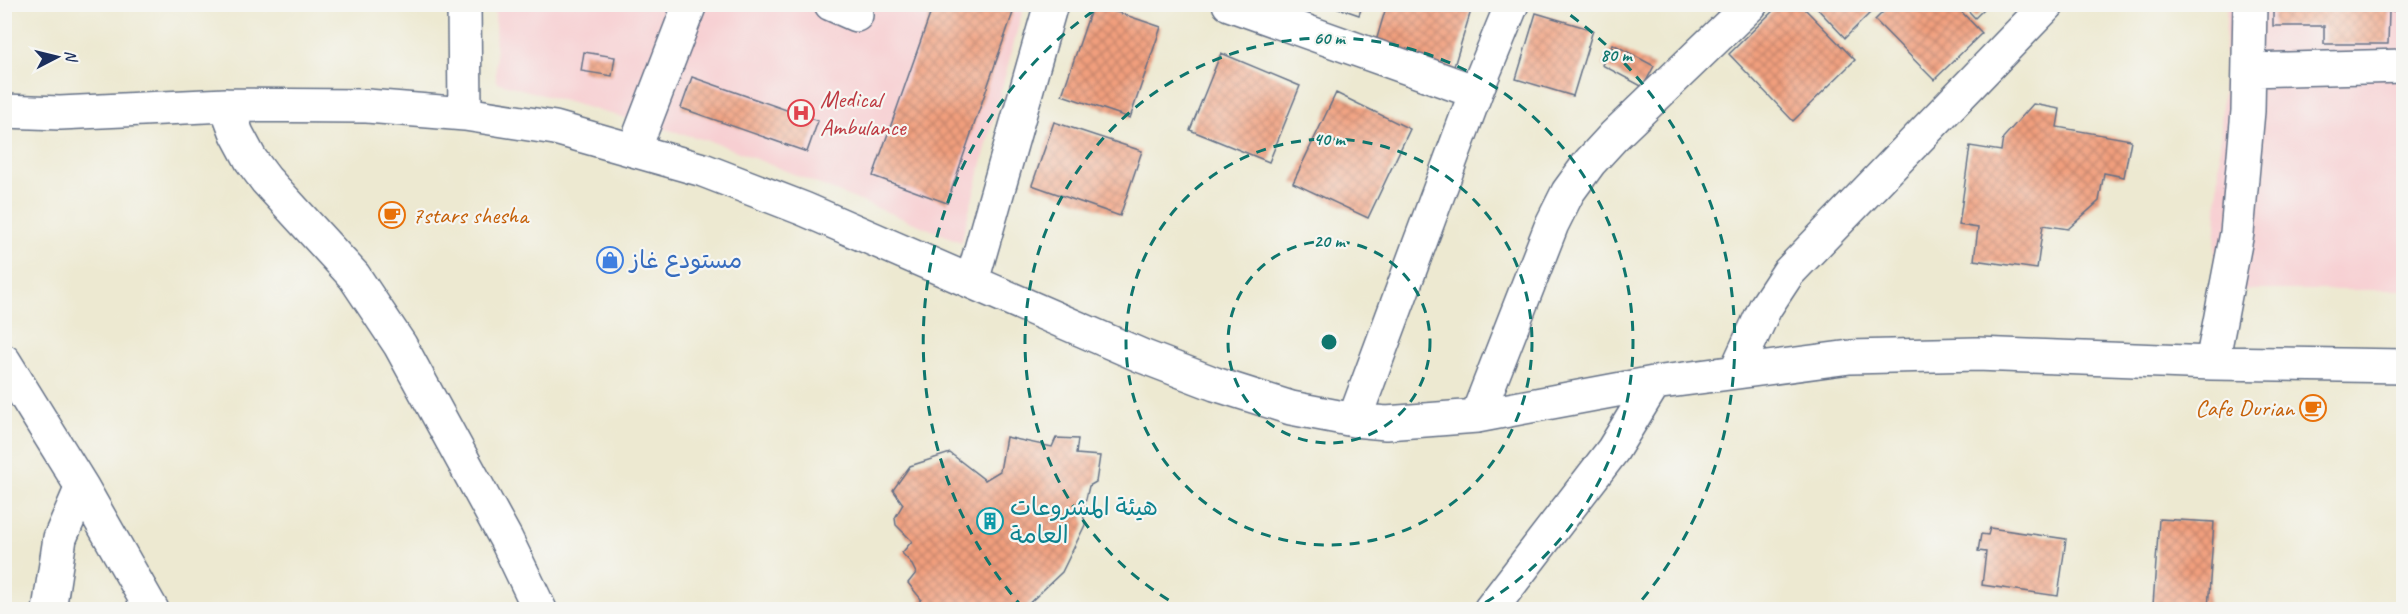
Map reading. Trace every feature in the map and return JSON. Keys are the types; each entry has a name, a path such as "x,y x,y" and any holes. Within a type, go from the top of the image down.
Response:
{"street":[{"path":"464,4 465,114"},
{"path":"634,150 690,4"},
{"path":"972,281 1051,4"},
{"path":"1229,4 1476,92"},
{"path":"1354,420 1476,92 1512,4"},
{"path":"1477,416 1552,224 1568,192 1590,162 1614,136 1751,4"},
{"path":"1736,371 1765,308 1788,273 2048,4"},
{"path":"2212,363 2237,233 2248,111 2250,4"},
{"path":"2249,69 2403,66"},
{"path":"226,105 237,134 251,160 266,180 354,276 400,345 506,539 540,609"},
{"path":"4,111 60,113 226,105 367,106 465,114 555,128 703,170 804,209 1142,356 1215,384 1292,408 1354,420 1407,422 1477,416 1654,383 1850,357 1977,354 2212,363 2403,366"},
{"path":"5,362 82,487 152,609"},
{"path":"1490,609 1613,450 1654,383"},
{"path":"49,609 60,538 82,487"}],"shaded area":[{"name":"Medical Ambulance","path":"495,5 1024,5 961,242 719,144 496,82"},
{"path":"2227,5 2403,5 2403,290 2213,290"}],"building":[{"path":"929,4 1016,4 947,203 873,176 933,6"},
{"path":"1093,4 1161,27 1130,118 1062,95"},
{"path":"1327,4 1363,4 1359,15"},
{"path":"1387,4 1473,4 1452,73 1374,48"},
{"path":"1813,4 1879,4 1845,38"},
{"path":"1891,4 1954,4 1982,33 1934,80 1875,20"},
{"path":"1962,4 1989,4 1975,18"},
{"path":"2273,4 2404,4 2404,11 2389,11 2388,44 2324,44 2324,26 2273,26"},
{"path":"1779,5 1801,5 1855,60 1793,121 1729,54"},
{"path":"1536,13 1593,30 1573,96 1516,79"},
{"path":"1613,44 1654,66 1643,87 1602,65"},
{"path":"584,52 615,57 612,76 581,71"},
{"path":"1221,53 1300,86 1269,162 1190,130"},
{"path":"692,77 818,121 807,152 681,108"},
{"path":"1336,93 1410,129 1368,218 1293,183"},
{"path":"2033,104 2060,109 2057,127 2131,140 2124,177 2104,173 2099,201 2068,229 2043,225 2037,269 1974,260 1978,228 1959,225 1970,146 2001,151 2003,138"},
{"path":"1054,122 1142,151 1120,216 1032,185"},
{"name":"هيئة المشروعات العامة","path":"1006,437 1052,447 1056,438 1078,439 1076,454 1100,456 1096,482 1089,486 1083,512 1085,525 1062,572 1022,610 915,610 921,599 908,583 916,573 902,553 912,541 896,525 895,518 903,504 893,490 910,466 950,453 985,480 1000,471"},
{"path":"2159,519 2214,522 2208,609 2153,605"},
{"path":"1990,528 2066,539 2058,596 1982,585 1986,552 1978,551 1981,534 1988,535"}],"place":[{"name":"Medical Ambulance","path":"801,113"},
{"name":"7stars shesha","path":"392,215"},
{"name":"مستودع غاز","path":"610,260"},
{"name":"Cafe Durian","path":"2313,408"},
{"name":"هيئة المشروعات العامة","path":"990,521"}]}
